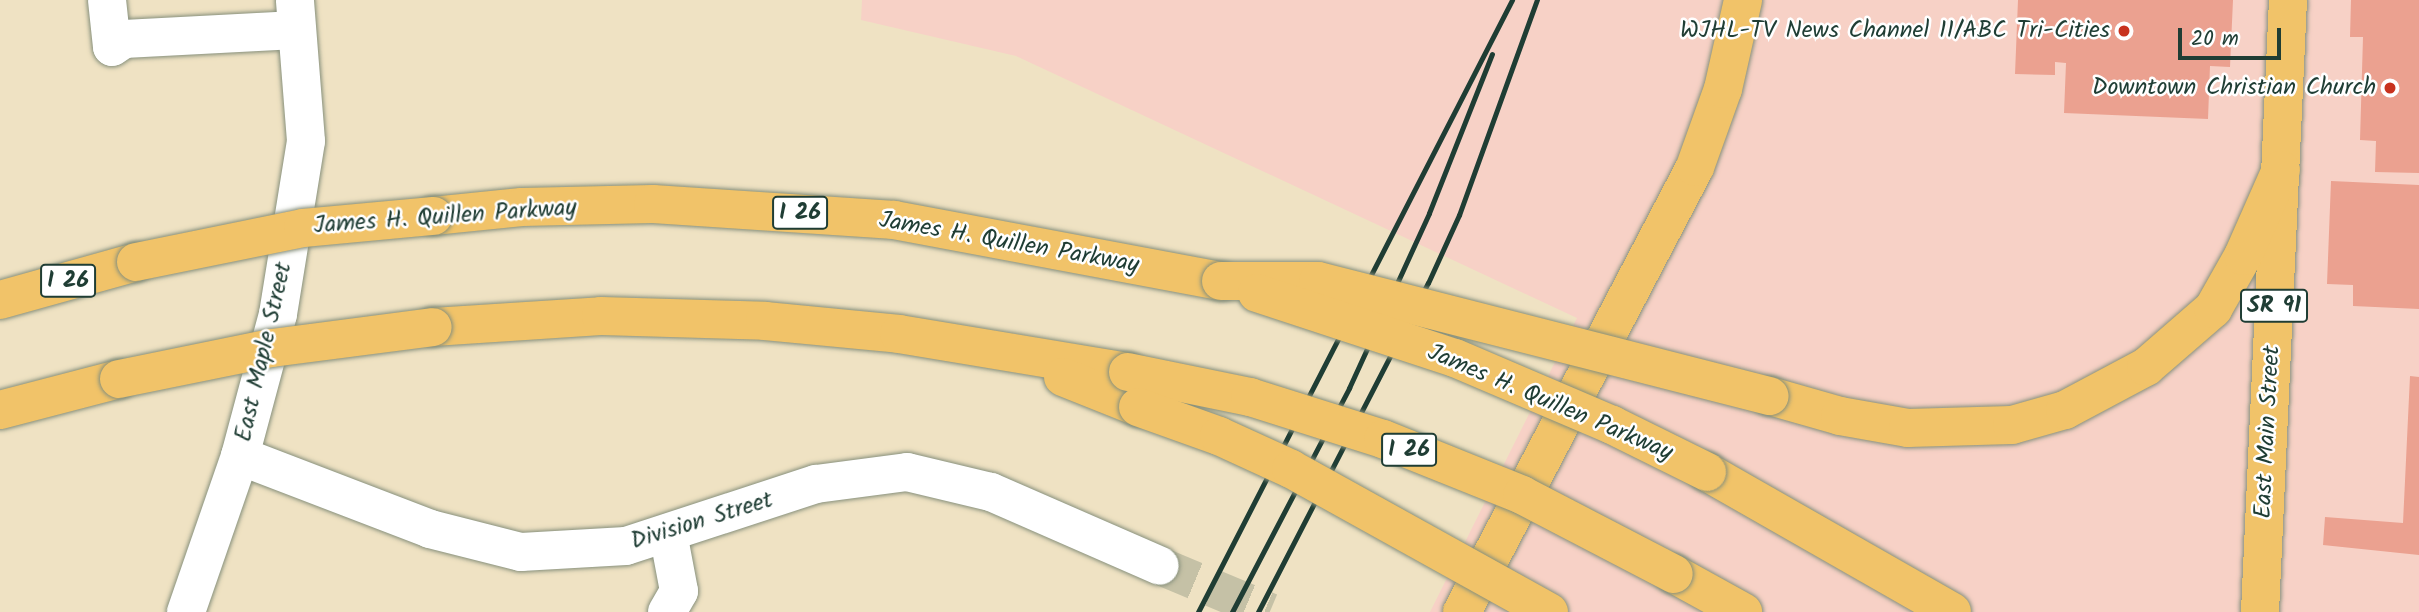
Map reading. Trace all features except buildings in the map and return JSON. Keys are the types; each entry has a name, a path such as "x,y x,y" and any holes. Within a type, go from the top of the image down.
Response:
{"main road":[{"path":"1462,612 1695,167 1723,89 1743,0"},
{"name":"East Main Street","path":"2260,612 2288,0"},
{"path":"1221,281 1318,281 1840,416 1908,428 1959,430 2012,425 2085,401 2146,367 2213,309 2243,256 2281,170"},
{"name":"James H. Quillen Parkway","path":"0,300 136,262 303,228 522,207 653,204 894,220 1221,281 1455,358 1612,425 1707,472 1952,612"},
{"path":"0,410 119,379 272,348 433,327 671,317 779,322 989,347 1133,389 1219,436 1291,470 1549,612"},
{"name":"I 26","path":"1133,389 1250,397 1383,439 1522,495 1743,612"}],"street":[{"path":"107,0 112,47 124,39 296,15"},
{"name":"East Maple Street","path":"186,612 240,456 278,314 306,141 296,15"},
{"name":"Division Street","path":"240,456 430,529 521,552 625,546 816,484 907,472 991,492 1160,566"},
{"path":"667,612 678,591 668,533"}],"shaded area":[{"path":"862,0 2419,0 2419,612 1430,612 1577,318 1016,56 861,20"}],"tunnel":[{"path":"1160,566 1270,612"}],"railway":[{"path":"1198,612 1512,0"},
{"path":"1258,612 1428,283 1459,215 1537,0"},
{"path":"1232,612 1349,388 1429,213 1492,54"}],"place":[{"name":"WJHL-TV News Channel 11/ABC Tri-Cities","path":"2124,31"},
{"name":"Downtown Christian Church","path":"2390,88"}]}
